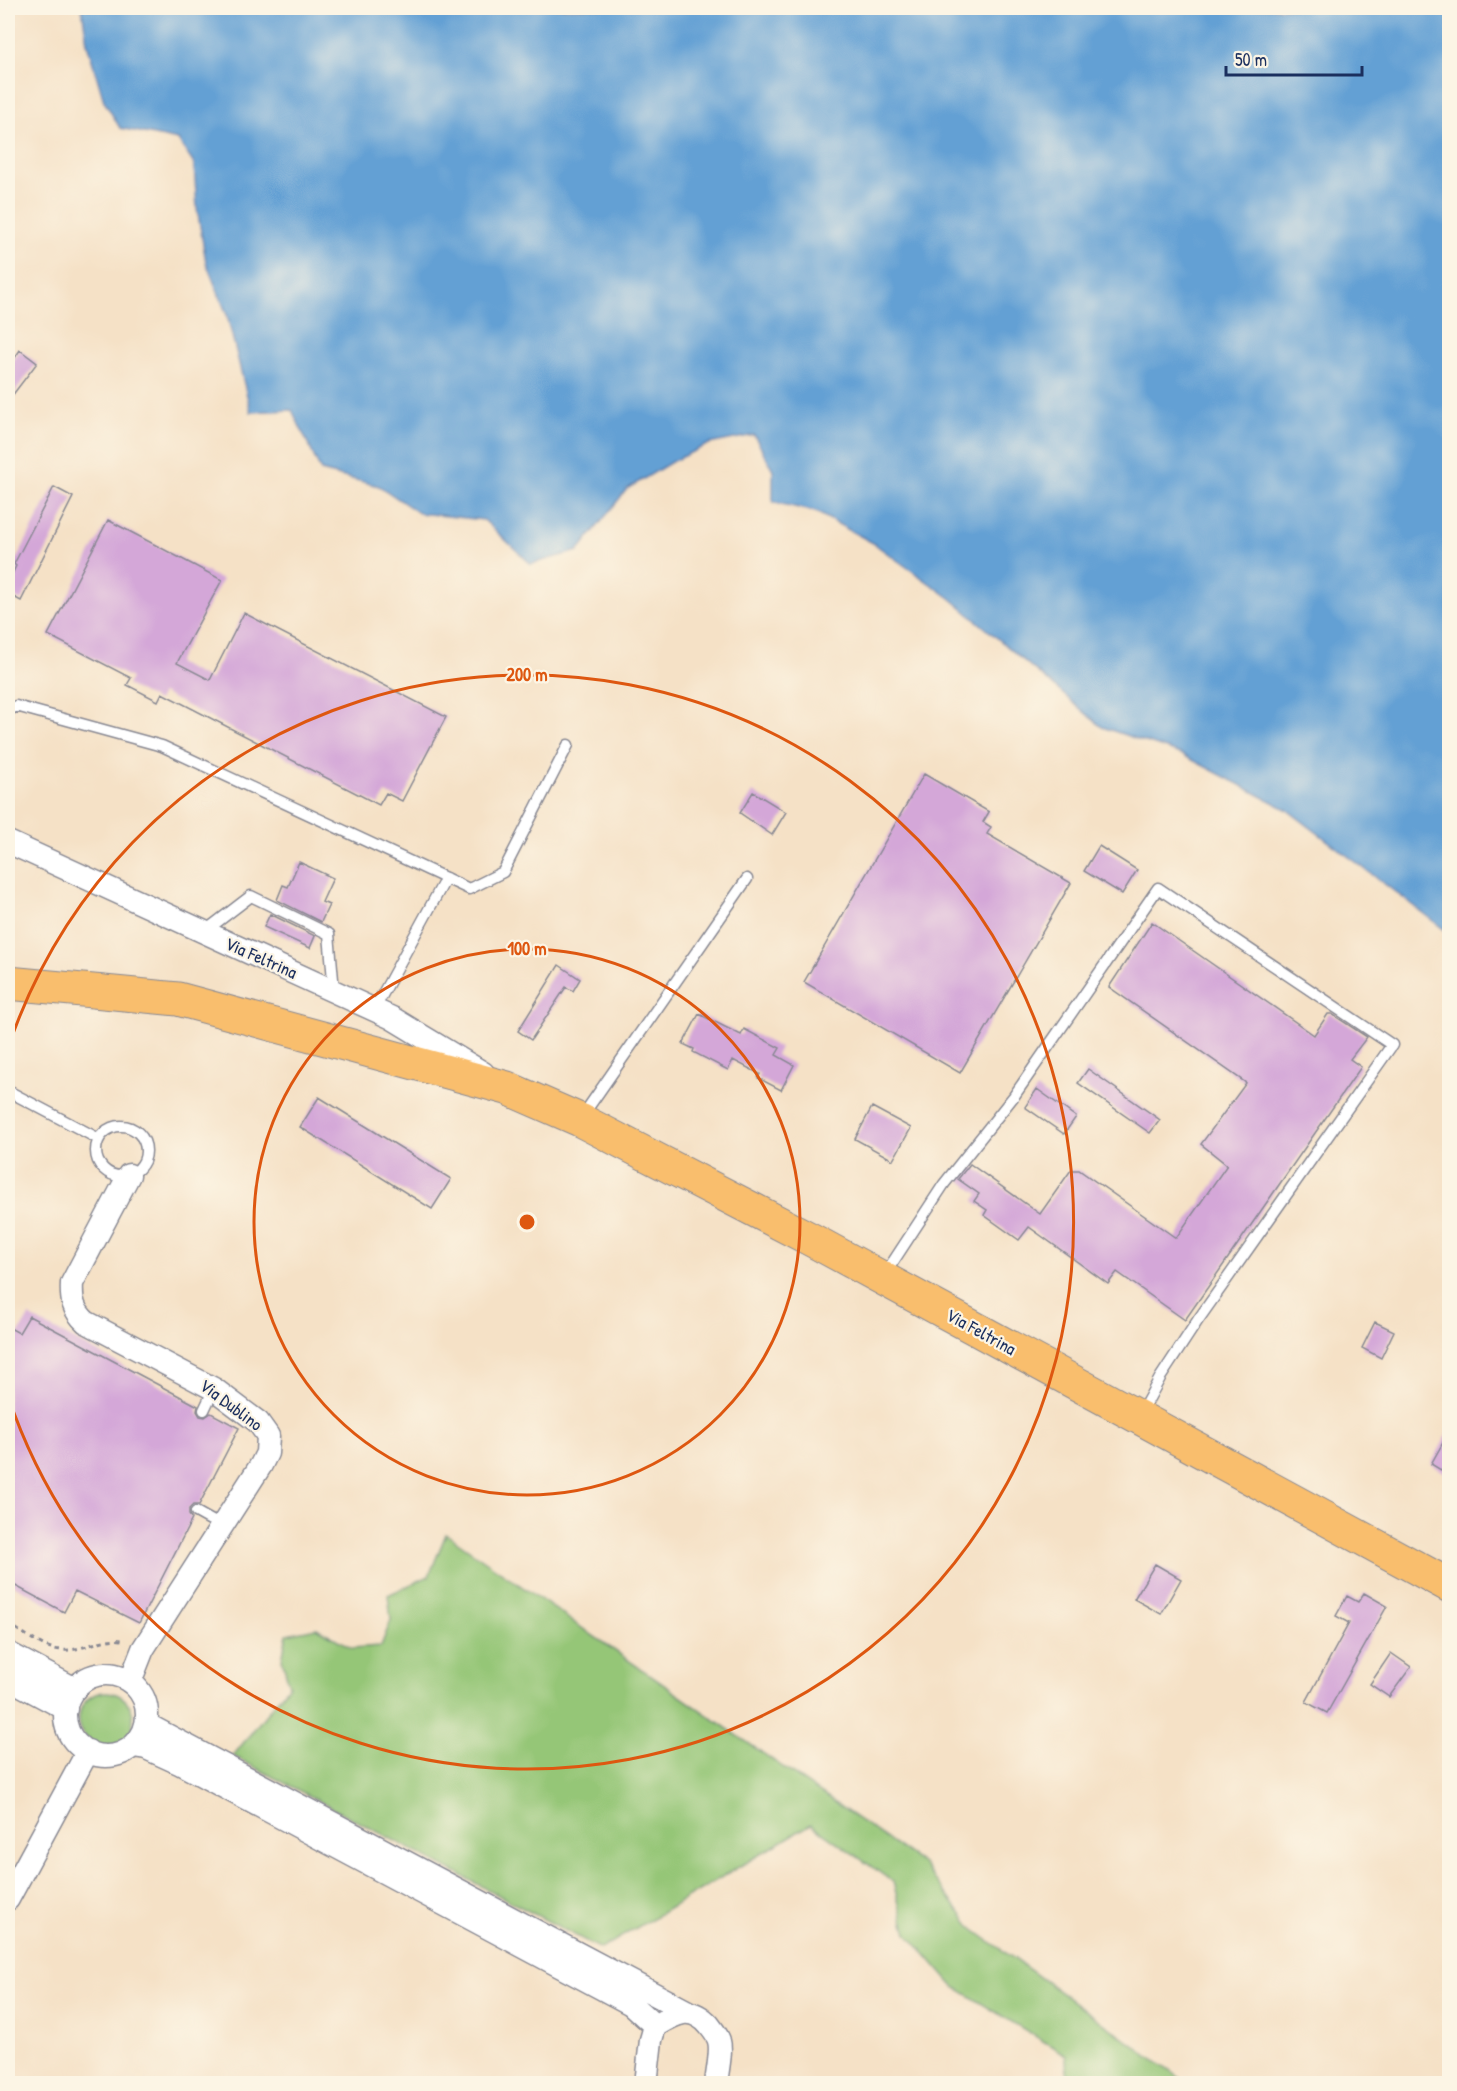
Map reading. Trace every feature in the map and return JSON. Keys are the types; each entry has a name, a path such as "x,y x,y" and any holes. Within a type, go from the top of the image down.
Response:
{"main road":[{"name":"Via Feltrina","path":"8,983 178,999 507,1088 580,1120 882,1278 1449,1586"}],"street":[{"name":"Via Feltrina","path":"8,842 392,1018 507,1088"},
{"name":"Via Dublino","path":"129,1175 72,1283 71,1299 77,1314 86,1322 214,1389 258,1422 268,1436 267,1453 143,1649 130,1682"},
{"path":"8,1653 75,1689"},
{"path":"106,1674 130,1682 145,1701 147,1717 143,1732 133,1746 111,1756 95,1754 81,1747 70,1734 67,1726 66,1709 75,1689 89,1678 106,1674"},
{"path":"8,1678 66,1709"},
{"path":"146,1725 690,2013 699,2015 711,2027 719,2041 716,2084"},
{"path":"133,1746 146,1748 181,1764 631,2004 655,2026"},
{"path":"8,1899 88,1751"},
{"path":"646,2084 651,2040 655,2026 674,2014 690,2013"}],"lane":[{"path":"8,711 16,706 162,746 468,889 503,872 568,745"},
{"path":"374,1010 446,878"},
{"path":"580,1120 747,879"},
{"path":"882,1278 944,1184 1014,1096 1158,888 1392,1045 1198,1320 1160,1378 1139,1418"},
{"path":"203,932 251,896 329,934 334,992"},
{"path":"8,1091 99,1138"},
{"path":"127,1126 141,1135 147,1150 146,1158 136,1171 129,1175 115,1176 103,1168 96,1155 99,1138 111,1128 127,1126"},
{"path":"204,1410 214,1389"},
{"path":"196,1512 221,1526"}],"path":[{"path":"8,1624 44,1645 61,1650 80,1649 115,1637 143,1649"}],"green space":[{"path":"446,1534 923,1864 973,1929 1186,2083 1067,2083 1066,2055 953,1986 907,1933 893,1882 811,1824 601,1949 233,1756 289,1685 282,1659 287,1634 317,1628 352,1648 381,1646 391,1620 388,1595 429,1576"},
{"path":"101,1692 111,1692 121,1696 129,1704 133,1719 129,1734 121,1742 111,1746 101,1746 91,1742 83,1734 79,1724 79,1714 83,1704 91,1696"}],"water":[{"path":"82,8 1449,8 1449,933 1286,809 1181,754 1102,727 950,598 873,543 816,512 773,502 773,470 754,435 709,444 673,461 627,489 578,551 531,564 484,520 419,513 379,486 321,471 292,410 251,412 227,315 206,262 197,208 194,164 178,140 120,128 104,101 87,43"}],"building":[{"path":"20,350 37,363 8,401 8,368"},
{"path":"54,487 73,497 21,601 8,594 8,583 16,566 14,564"},
{"path":"108,520 222,580 177,663 210,680 244,613 446,717 402,801 386,793 379,805 162,693 158,701 127,685 131,678 48,635"},
{"path":"924,774 989,812 983,822 991,827 987,834 1071,883 960,1073 804,982"},
{"path":"753,792 786,812 772,835 740,813"},
{"path":"1099,846 1137,870 1122,894 1084,871"},
{"path":"299,862 333,878 322,902 329,905 321,922 277,900 283,885 288,887"},
{"path":"270,914 315,936 310,948 264,927"},
{"path":"1152,922 1314,1035 1328,1014 1332,1014 1367,1037 1350,1059 1361,1067 1185,1320 1117,1272 1108,1284 1029,1227 1019,1240 984,1215 987,1210 974,1201 979,1194 958,1179 970,1164 1040,1214 1071,1170 1079,1170 1176,1238 1227,1165 1201,1144 1246,1083 1109,987"},
{"path":"559,965 580,979 573,991 566,987 531,1040 518,1031"},
{"path":"699,1014 741,1035 744,1029 780,1048 776,1055 794,1065 781,1090 758,1078 760,1074 733,1060 728,1070 693,1052 694,1049 683,1044"},
{"path":"1088,1069 1160,1120 1150,1133 1078,1083"},
{"path":"1037,1089 1076,1117 1064,1134 1025,1107"},
{"path":"319,1097 451,1179 432,1209 300,1127"},
{"path":"872,1107 911,1128 893,1160 855,1139"},
{"path":"29,1316 198,1406 197,1411 200,1416 205,1417 211,1413 239,1428 199,1505 193,1505 189,1509 192,1519 139,1623 75,1591 64,1612 8,1582 8,1327 19,1333"},
{"path":"1375,1322 1394,1331 1381,1358 1362,1348"},
{"path":"1449,1432 1449,1475 1431,1464"},
{"path":"1155,1564 1181,1579 1161,1614 1134,1599"},
{"path":"1364,1593 1387,1606 1327,1713 1306,1702 1349,1623 1336,1616 1347,1596 1358,1602"},
{"path":"1391,1653 1411,1667 1389,1697 1370,1684"}]}
